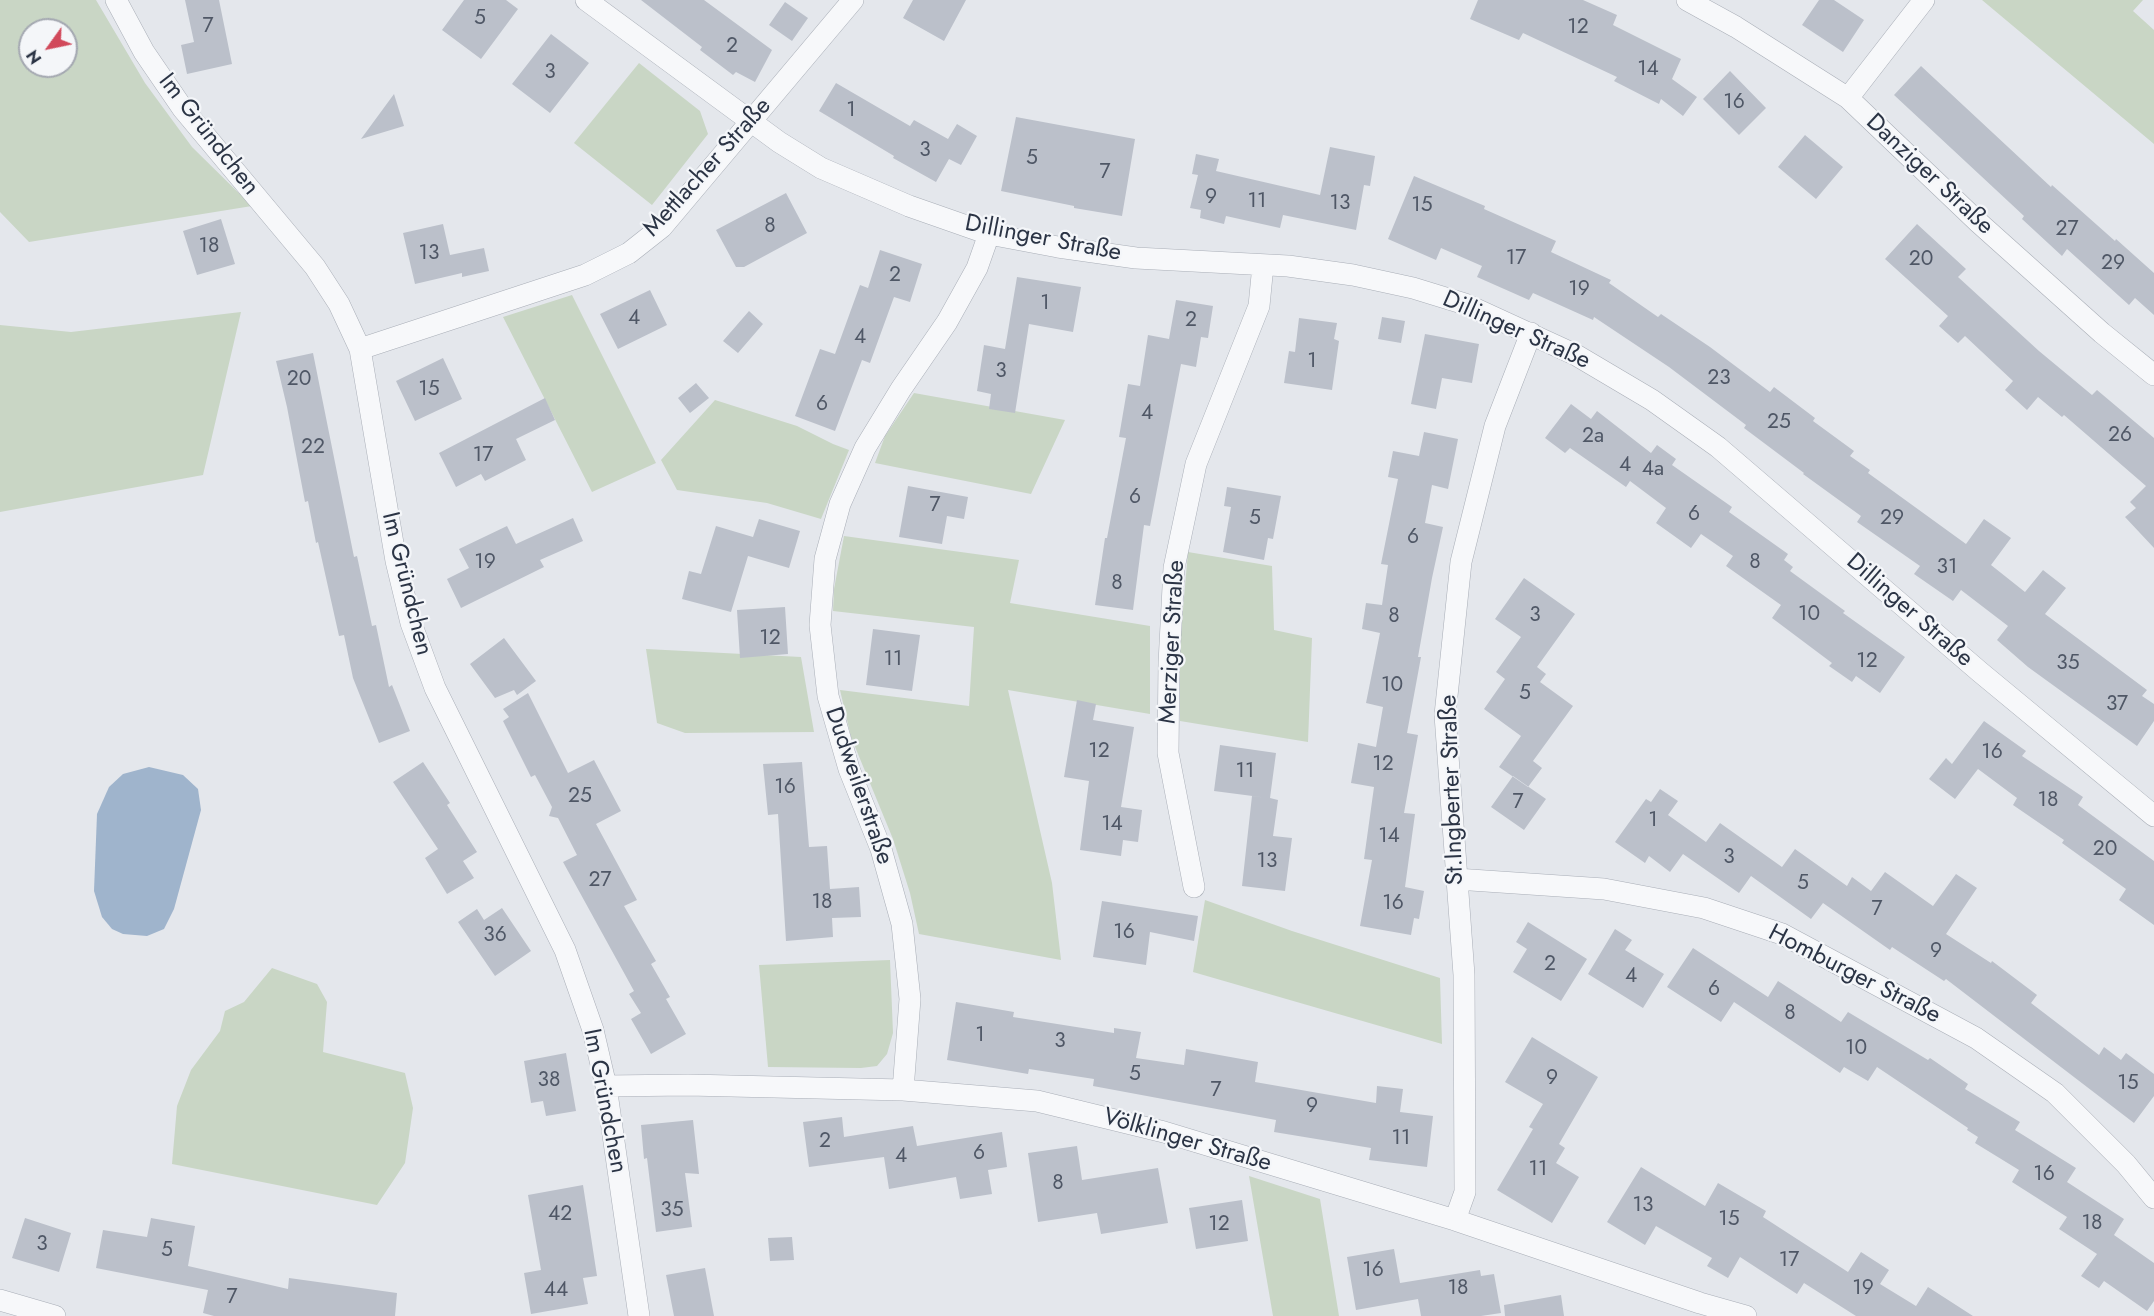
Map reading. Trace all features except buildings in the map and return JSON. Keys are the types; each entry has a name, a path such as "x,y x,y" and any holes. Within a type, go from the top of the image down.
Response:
{"street":[{"name":"Im Gründchen","path":"116,0 144,52 183,109 315,267 339,304 360,349 396,561 411,623 435,688 565,950 593,1030 606,1086 639,1316"},
{"name":"Dillinger Straße","path":"586,0 779,142 821,168 909,206 989,234 1136,258 1288,266 1353,275 1413,288 1465,304 1576,355 1652,400 1718,447 1980,672 2154,816"},
{"name":"Mettlacher Straße","path":"360,349 585,275 629,253 662,227 853,0"},
{"name":"Danziger Straße","path":"1687,0 1736,27 1848,98 1978,222 2093,326 2154,375"},
{"path":"1848,98 1924,0"},
{"name":"Dudweilerstraße","path":"903,1090 910,999 902,924 881,849 849,769 828,696 820,625 825,559 840,504 865,448 901,389 947,322 977,268 989,234"},
{"name":"Merziger Straße","path":"1194,886 1168,753 1169,663 1174,568 1196,464 1259,306 1263,265"},
{"name":"St.Ingberter Straße","path":"1455,1220 1465,1192 1464,975 1445,715 1461,562 1495,426 1531,333"},
{"name":"Homburger Straße","path":"1456,879 1604,889 1704,908 1782,934 1976,1038 2055,1093 2126,1164 2154,1198"},
{"name":"Völklinger Straße","path":"606,1086 688,1085 903,1090 1037,1101 1164,1132 1455,1220 1700,1303 1746,1316"},
{"path":"0,1300 55,1316"}],"green space":[{"path":"0,0 96,0 145,83 192,147 252,206 29,242 0,212"},
{"path":"1982,0 2143,0 2133,11 2154,30 2154,144"},
{"path":"639,63 700,111 708,134 652,205 574,143"},
{"path":"572,295 656,463 592,492 503,317"},
{"path":"241,312 203,475 0,512 0,325 71,332"},
{"path":"914,393 1065,420 1031,494 875,463 885,436"},
{"path":"715,400 797,426 849,450 821,519 767,503 677,490 661,460"},
{"path":"844,536 1019,560 1010,603 1150,626 1150,714 1008,690 1052,883 1061,960 919,934 910,893 893,839 851,737 840,690 969,706 974,627 833,611 834,589"},
{"path":"1188,552 1272,566 1274,630 1312,638 1308,742 1180,721 1180,643"},
{"path":"646,649 801,657 814,732 685,733 657,723"},
{"path":"1205,900 1292,931 1440,978 1442,1044 1193,972"},
{"path":"890,960 893,1033 887,1054 877,1066 861,1068 768,1067 759,965"},
{"path":"272,968 317,984 327,1002 323,1052 405,1073 413,1108 405,1163 377,1205 172,1164 177,1106 191,1070 220,1031 225,1011 244,1002"},
{"path":"1249,1176 1320,1199 1339,1316 1273,1316"}],"water":[{"path":"149,767 183,775 198,789 201,810 174,909 164,929 147,936 123,934 112,929 102,917 94,891 97,814 109,787 123,774"}]}
